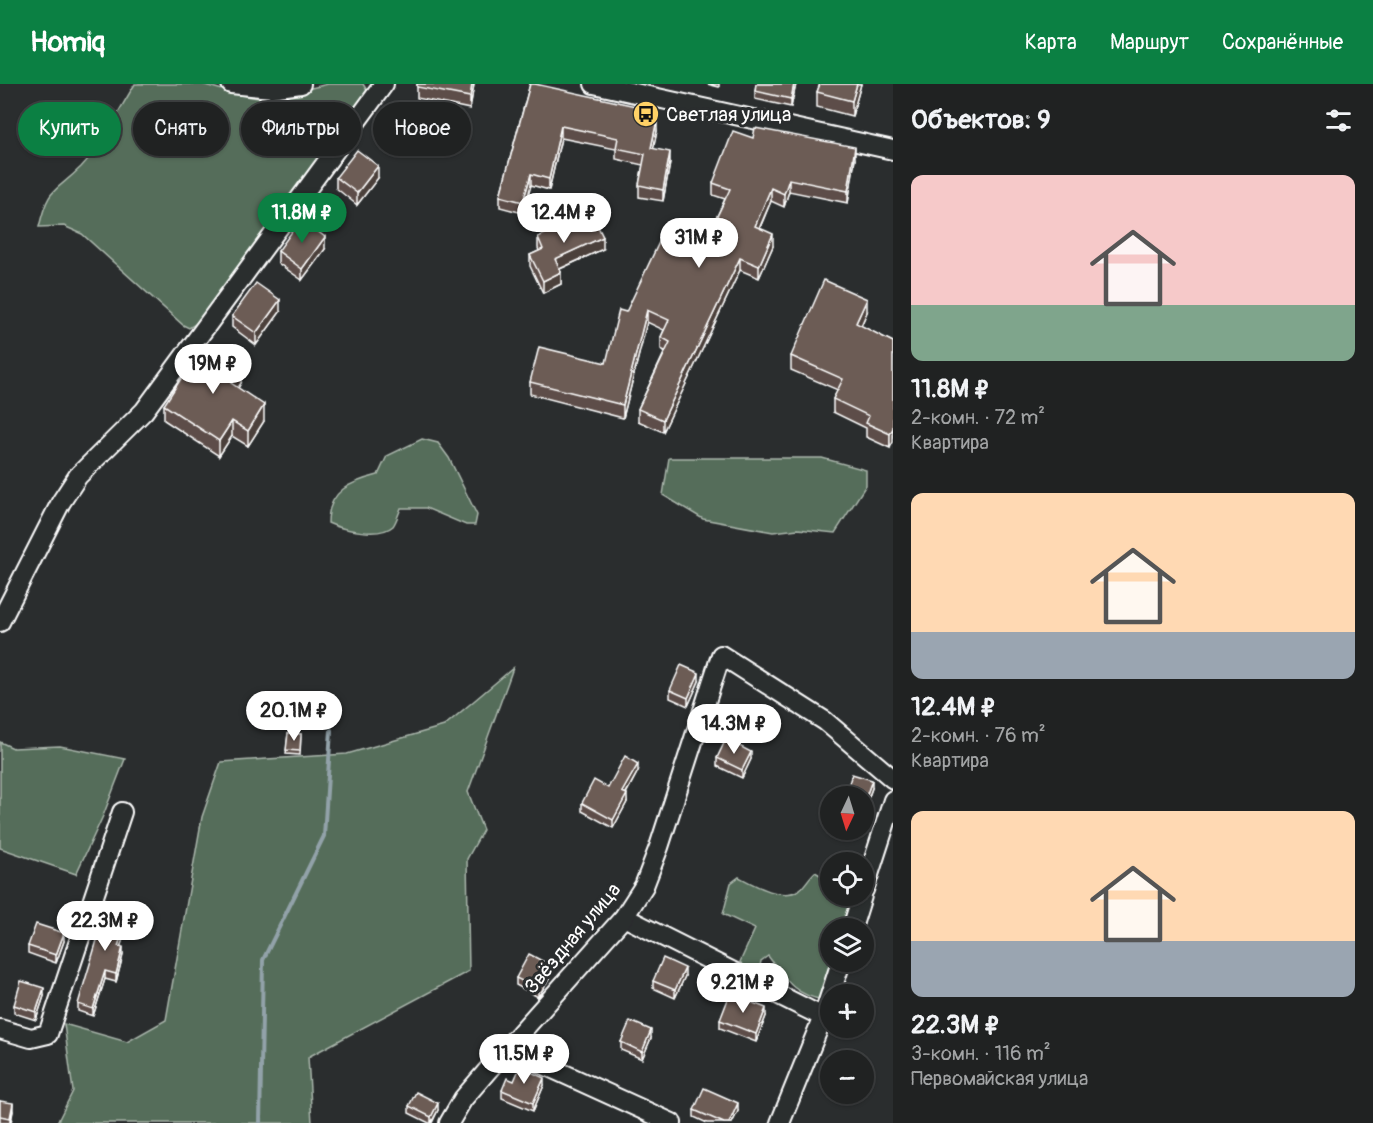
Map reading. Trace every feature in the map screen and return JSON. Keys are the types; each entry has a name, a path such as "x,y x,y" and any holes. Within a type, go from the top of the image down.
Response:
{"street":[{"path":"231,84 271,88 301,84"},
{"path":"0,622 61,502 78,476 144,411 384,84"},
{"path":"594,84 893,150"},
{"name":"Звёздная улица","path":"449,1123 463,1099 624,917 644,886 659,847 720,655 825,721 893,779"},
{"path":"874,859 893,800"},
{"path":"0,1029 31,1038 48,1034 122,812"},
{"path":"624,917 820,1015"},
{"path":"780,1123 820,1024"},
{"path":"507,1048 672,1123"}],"green space":[{"path":"135,84 202,84 239,95 265,99 328,84 363,84 368,92 361,102 241,102 241,156 321,156 197,323 189,328 82,234 64,226 39,227 46,204 54,191 81,167 90,156 121,156 121,108"},
{"path":"422,439 438,443 449,458 477,515 475,525 466,525 426,508 401,508 393,526 379,532 352,530 328,523 332,503 343,489 378,475 387,456"},
{"path":"669,458 822,458 866,470 866,485 835,533 798,529 773,532 703,519 663,495"},
{"path":"513,668 468,792 483,830 467,859 469,971 308,1057 312,1123 57,1123 73,1091 64,1024 127,1042 166,1020 202,817 221,762 347,754 444,726"},
{"path":"0,742 13,748 60,746 125,759 103,816 76,874 0,848"},
{"path":"815,872 820,875 820,906 852,906 849,918 820,918 820,972 833,972 828,984 820,984 820,999 797,990 768,956 761,961 759,971 751,972 740,962 755,929 723,914 731,883 739,877 776,893 792,893 803,886"}],"building":[{"path":"417,84 472,84 470,97 417,87"},
{"path":"530,84 654,110 652,118 657,120 651,148 670,152 663,190 639,185 645,154 616,148 618,138 561,126 549,179 531,174 523,202 500,196"},
{"path":"756,84 794,84 791,99 755,91"},
{"path":"820,84 857,84 852,101 817,92"},
{"path":"755,128 855,147 848,191 789,179 784,194 771,188 755,226 773,234 759,266 740,258 663,420 638,409 670,342 661,337 669,320 647,310 623,405 530,382 539,347 606,363 619,310 626,312 663,234 700,252 730,189 713,183 733,131 753,138"},
{"path":"361,153 378,166 357,193 336,177 352,156 361,156"},
{"path":"591,212 603,237 555,259 561,272 543,281 530,255 543,249 538,237"},
{"path":"301,219 325,237 302,269 278,251"},
{"path":"824,280 867,299 856,323 893,342 893,428 890,434 866,423 869,416 833,399 843,379 791,356"},
{"path":"256,283 280,300 256,333 232,316"},
{"path":"204,343 241,367 231,383 264,405 248,431 232,421 219,441 164,405"},
{"path":"681,665 699,673 688,698 670,690"},
{"path":"288,733 301,734 300,751 286,750"},
{"path":"726,739 751,752 742,770 717,758"},
{"path":"625,756 638,764 622,792 627,794 613,820 582,803 594,780 608,788"},
{"path":"852,774 872,780 870,786 848,786"},
{"path":"109,900 131,907 118,946 123,947 116,974 105,971 93,1009 78,1004"},
{"path":"36,924 64,933 56,955 28,946"},
{"path":"529,954 552,966 538,989 516,978"},
{"path":"663,958 685,968 675,990 653,981"},
{"path":"21,981 44,988 36,1012 14,1005"},
{"path":"730,994 766,1008 756,1034 720,1020"},
{"path":"630,1021 651,1030 642,1052 621,1042"},
{"path":"520,1067 544,1078 533,1103 502,1090 507,1078 514,1081"},
{"path":"704,1088 738,1103 729,1123 694,1110"},
{"path":"416,1092 438,1103 431,1117 409,1106"},
{"path":"0,1101 13,1103 10,1118 0,1116"}],"waterway":[{"path":"260,1123 263,960 324,836 331,730"}],"place":[{"name":"Светлая улица","path":"646,114"}]}
